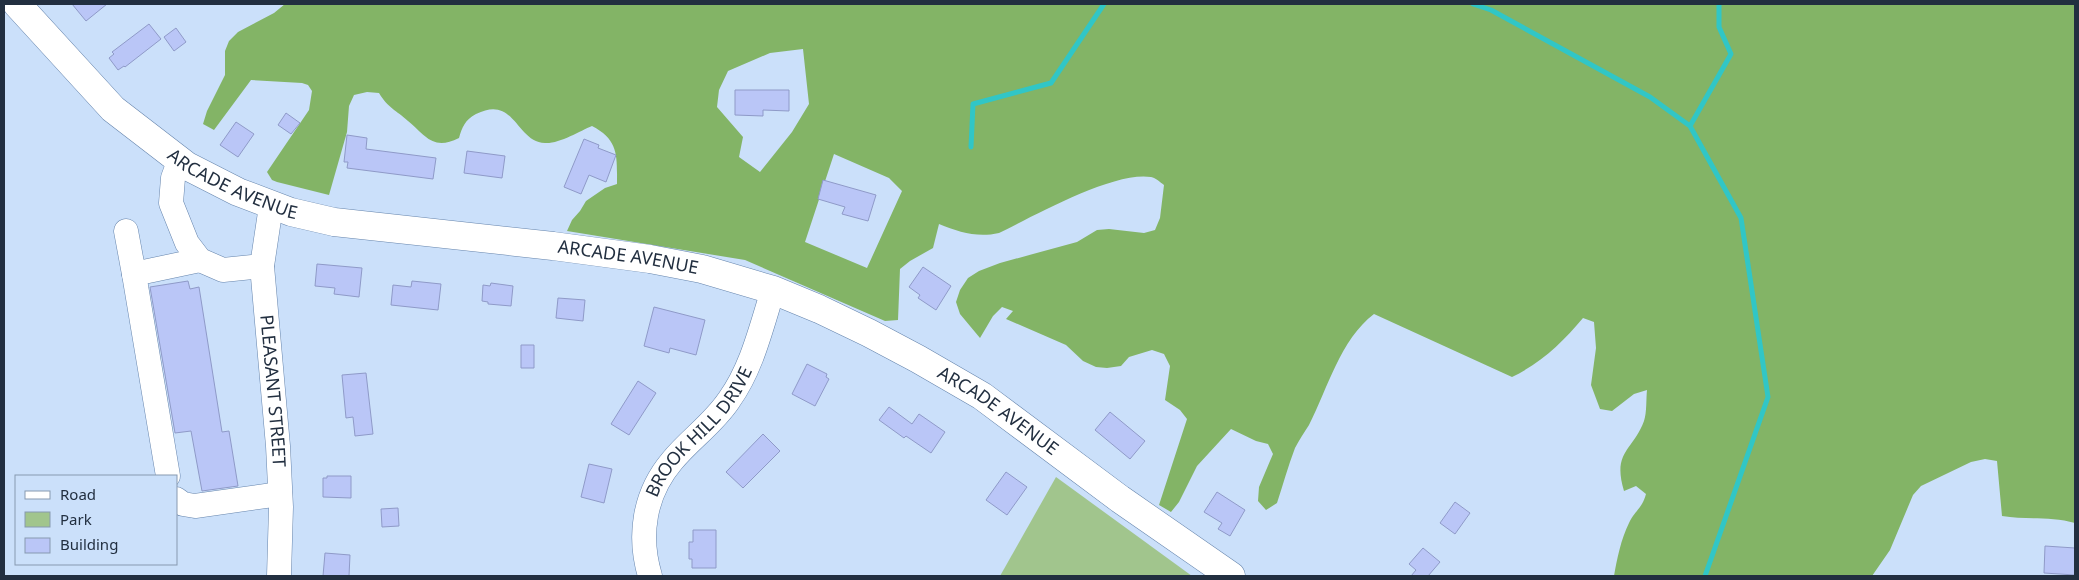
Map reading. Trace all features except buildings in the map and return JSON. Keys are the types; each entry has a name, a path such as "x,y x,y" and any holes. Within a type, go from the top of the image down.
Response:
{"main road":[{"name":"ARCADE AVENUE","path":"17,4 113,109 187,166 212,180 271,206 317,219 351,225 553,246 650,259 710,272 773,290 870,333 982,396 1120,499 1231,576"}],"street":[{"path":"180,159 173,178 171,203 187,243 200,260 223,270 262,266"},
{"name":"PLEASANT STREET","path":"271,206 262,266 278,446 280,494 278,576"},
{"path":"126,230 168,475"},
{"path":"134,274 200,260"},
{"name":"BROOK HILL DRIVE","path":"650,576 646,565 643,534 648,505 654,491 662,474 672,460 717,417 743,378 773,290"},
{"path":"178,500 183,504 195,506 280,494"}],"green space":[{"path":"285,4 2075,4 2075,523 2002,516 1997,461 1985,459 1971,462 1921,486 1913,495 1890,550 1872,576 1614,576 1626,529 1646,494 1636,486 1624,491 1621,467 1625,452 1644,421 1647,390 1634,394 1612,411 1600,409 1591,385 1596,348 1594,322 1583,318 1551,351 1533,365 1512,377 1374,314 1352,337 1336,365 1309,425 1295,448 1277,503 1266,510 1258,501 1259,487 1273,454 1268,444 1256,441 1231,429 1197,466 1179,502 1171,512 1159,505 1187,419 1180,410 1165,400 1170,366 1164,354 1152,350 1129,357 1121,366 1096,367 1083,361 1066,345 1006,319 1013,311 1002,307 993,316 980,338 960,314 956,302 960,290 968,278 979,271 1000,263 1077,242 1097,230 1109,229 1144,233 1155,230 1160,218 1164,185 1156,179 1151,177 1135,177 1095,188 1052,206 999,233 983,235 968,233 939,224 933,248 900,269 898,320 885,321 745,260 567,231 572,220 586,201 605,188 617,184 617,165 612,143 601,131 592,126 563,139 545,143 535,141 527,135 507,114 499,110 489,109 469,119 463,127 459,138 450,142 436,142 425,136 392,108 379,93 367,92 354,95 349,106 347,132 329,195 272,180 267,172 309,110 312,91 308,85 251,80 214,130 203,124 207,111 225,75 225,51 229,41 238,32 274,13","holes":["803,49 809,104 792,132 760,172 739,157 743,137 717,107 719,90 728,71 770,53","834,154 889,178 902,191 867,268 805,242"]},
{"path":"1056,477 1192,576 1000,576"}],"waterway":[{"path":"971,147 973,104 1051,83 1104,4"},
{"path":"1473,4 1491,10 1650,97 1690,126 1741,218 1768,397 1705,576"},
{"path":"1690,126 1731,54 1719,27 1719,4"}]}
